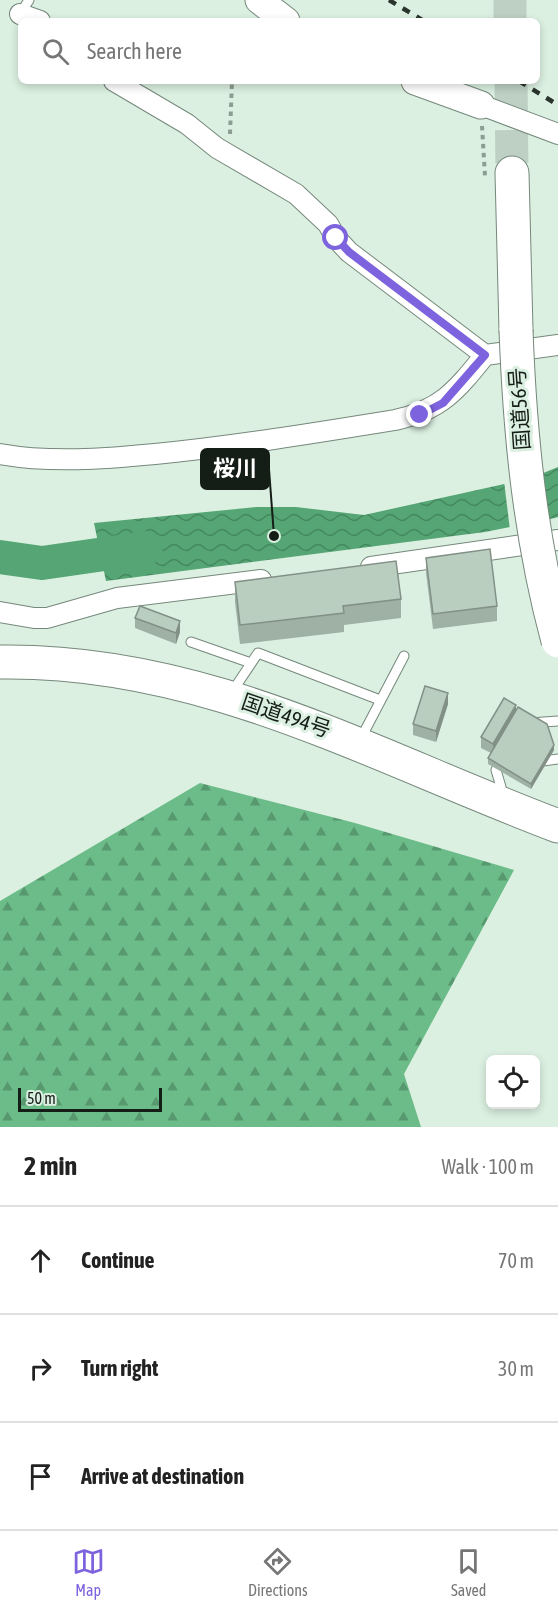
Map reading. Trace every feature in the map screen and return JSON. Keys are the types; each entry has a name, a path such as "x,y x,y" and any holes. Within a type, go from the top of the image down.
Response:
{"highway":[{"name":"国道56号","path":"513,173 519,409 528,502 545,592 558,641"},
{"name":"国道494号","path":"0,662 51,662 114,668 228,696 358,742 501,788 558,826"}],"main road":[{"path":"259,0 282,18"},
{"path":"423,84 480,105"}],"street":[{"path":"24,7 37,18"},
{"path":"119,84 187,124 227,154 296,194 328,224 336,238 349,252 485,355"},
{"path":"480,105 558,134"},
{"path":"0,454 22,458 98,459 216,448 395,420 420,415 443,403 485,355 558,345"},
{"path":"352,569 558,540"},
{"path":"0,612 47,618 117,598 281,578"}],"lane":[{"path":"191,642 251,663"},
{"path":"228,696 258,653 380,700"},
{"path":"358,742 404,656"},
{"path":"520,732 525,723 558,721"},
{"path":"501,788 496,770 508,751"},
{"path":"528,752 529,765 558,759"}],"path":[{"path":"227,154 232,84"}],"green space":[{"path":"200,783 355,823 514,870 404,1074 421,1127 0,1127 0,901"}],"water":[{"path":"558,467 558,517 555,518 485,532 106,581 94,523 257,507 296,507 364,515 531,478"}],"pier":[{"path":"530,475 546,523 510,530 504,481"}],"building":[{"path":"490,549 497,606 433,614 426,558"},
{"path":"396,561 401,599 343,606 344,613 240,625 235,582"},
{"path":"140,606 180,621 176,633 135,618"},
{"path":"425,686 448,693 436,731 413,724"},
{"path":"504,698 516,705 493,744 481,737"},
{"path":"518,707 547,724 554,745 531,784 488,758"}],"waterway":[{"path":"0,557 42,563 146,548"}],"tunnel":[{"path":"510,0 510,18"},
{"path":"511,84 512,173"}],"railway":[{"path":"389,0 419,18"},
{"path":"524,84 558,105"}],"place":[{"name":"桜川","path":"274,536"}],"route":[{"path":"336,238 349,252 485,355 443,403 420,415"}]}
